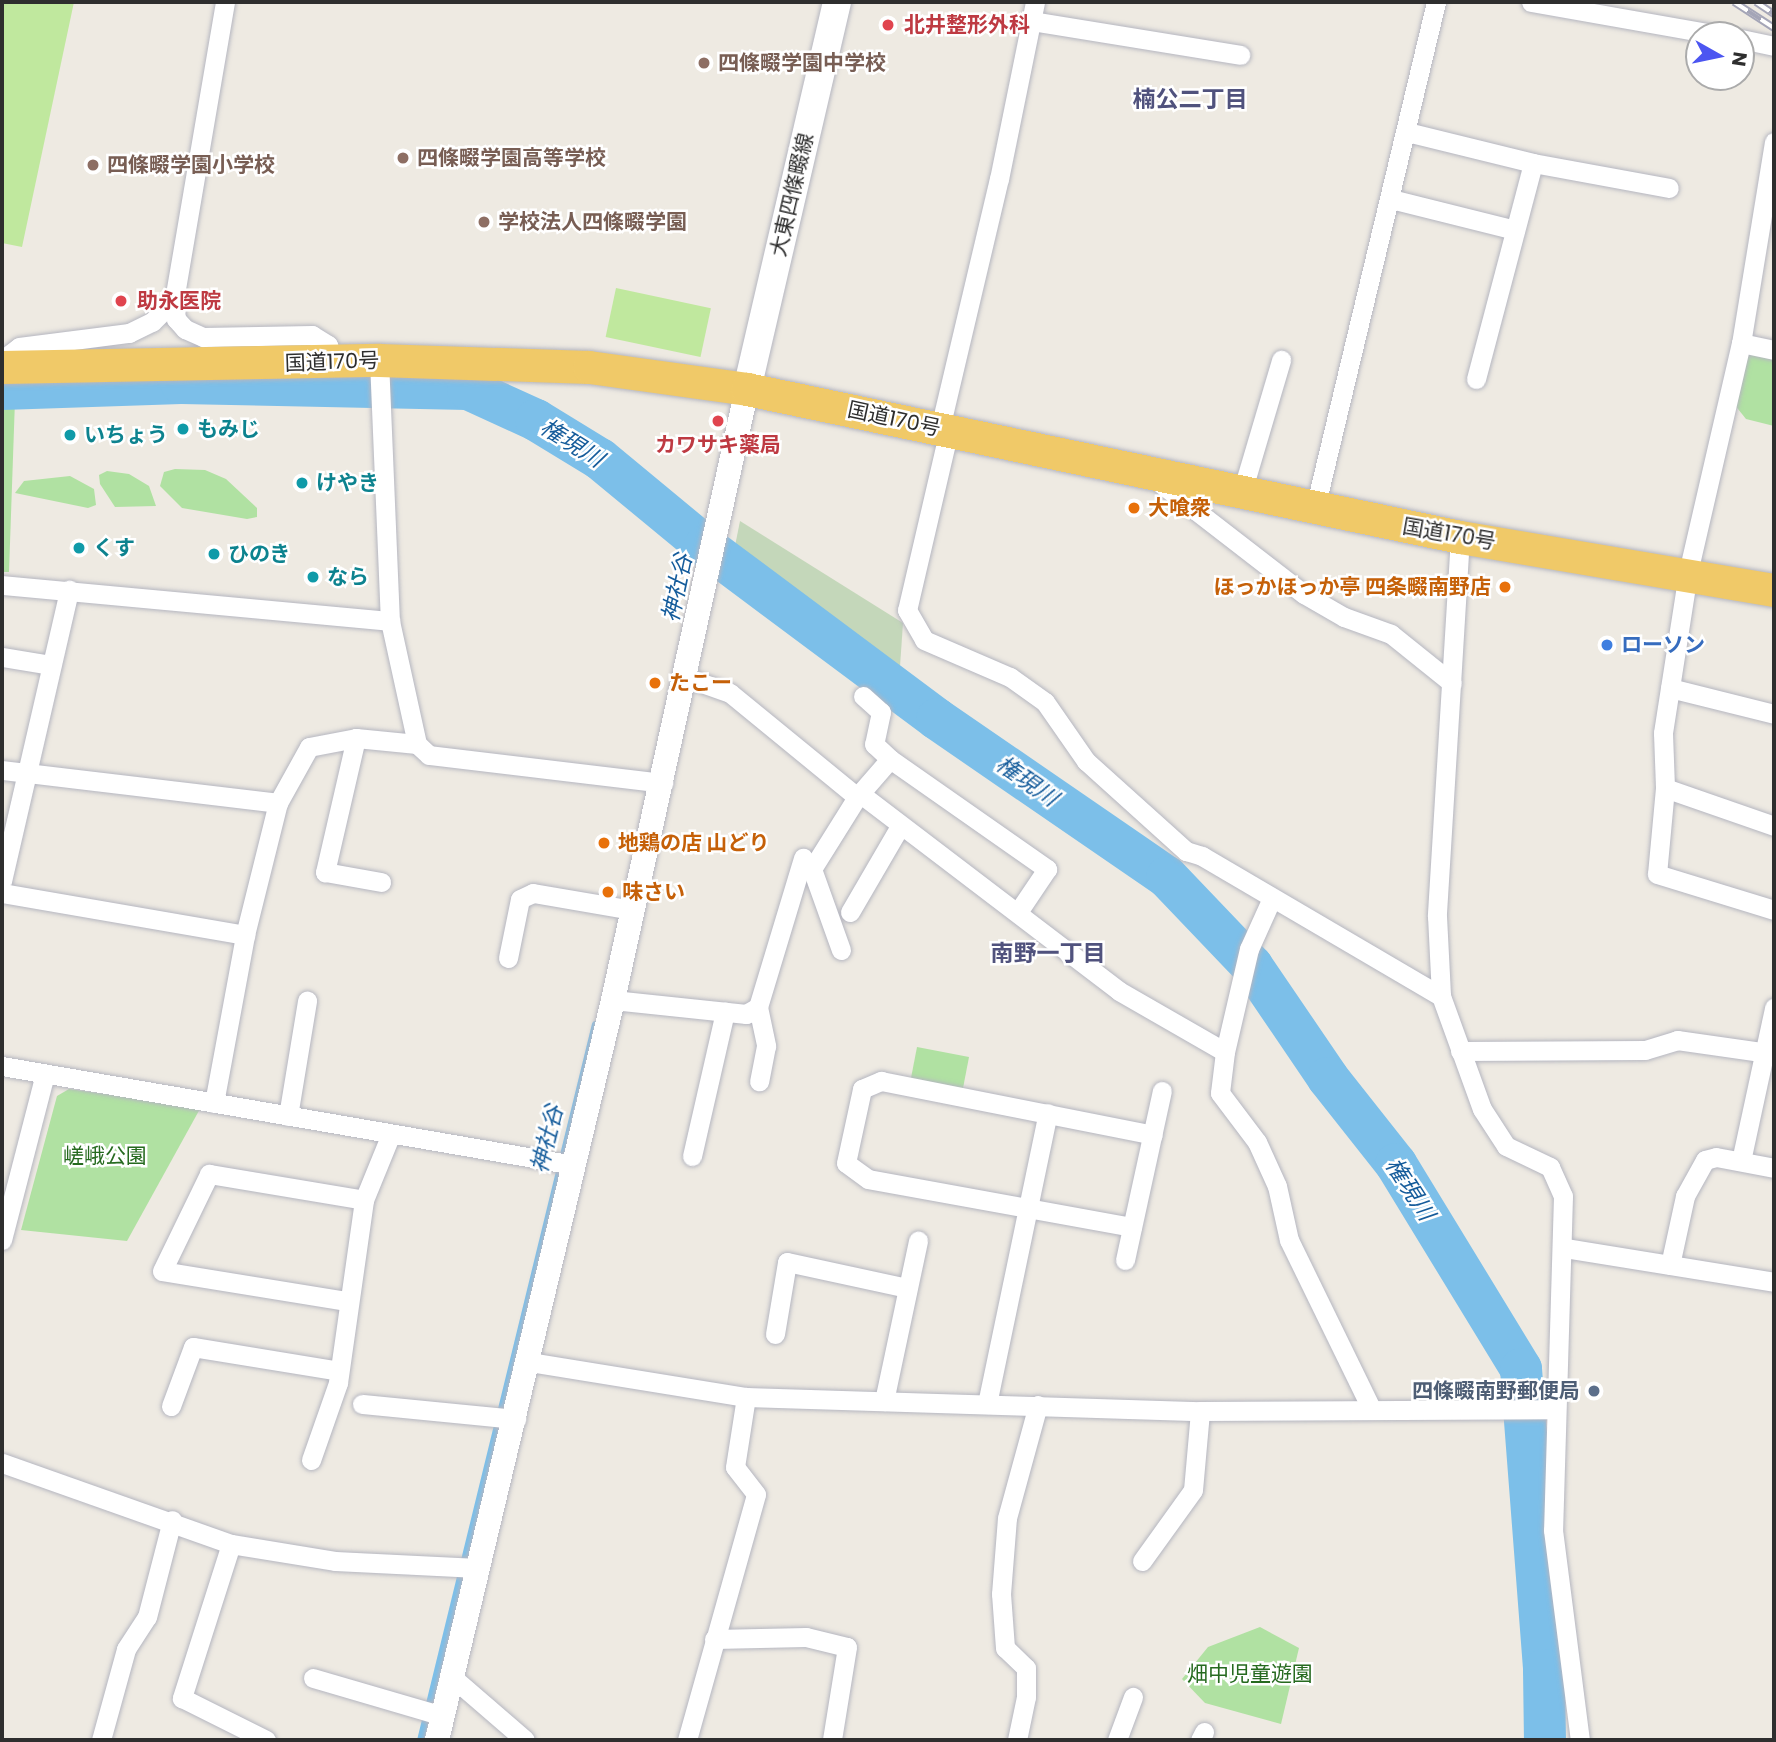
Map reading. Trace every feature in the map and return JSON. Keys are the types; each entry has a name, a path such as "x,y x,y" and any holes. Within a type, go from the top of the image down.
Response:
{"highway":[{"name":"国道170号","path":"2,367 334,363 572,365 747,389 1460,537 1688,573 1774,590"}],"main road":[{"name":"大東四條畷線","path":"747,389 837,2"}],"street":[{"path":"225,2 173,300 176,319 185,329 203,337 312,335 328,345 334,363"},
{"path":"1315,508 1436,2"},
{"path":"1531,2 1685,29"},
{"path":"1240,55 1033,11 907,610 924,640 1010,677 1045,702 1086,761 1186,850 1441,996"},
{"path":"1755,42 1774,46"},
{"path":"1407,132 1533,163 1669,188"},
{"path":"1774,142 1741,343 1688,573 1663,733 1665,788 1657,874 1774,910"},
{"path":"1476,379 1533,163"},
{"path":"1391,199 1515,230"},
{"path":"2,359 19,347 129,334 152,322 173,300"},
{"path":"1741,343 1774,350"},
{"path":"1242,492 1282,360"},
{"path":"379,365 390,621 417,744 429,755 654,782"},
{"path":"313,1678 440,1728 516,1419 613,1000 654,782 685,677 747,389"},
{"path":"1146,472 1212,527 1304,594 1344,617 1391,634 1452,683"},
{"path":"1460,537 1437,916 1441,996 1482,1109 1506,1146 1549,1167 1558,1179 1563,1196 1565,1248 1556,1409 1553,1530 1579,1740"},
{"path":"2,585 390,621"},
{"path":"2,881 69,590"},
{"path":"2,657 51,664"},
{"path":"685,677 730,693 859,796 1018,912 1119,991 1225,1052"},
{"path":"1670,688 1774,714"},
{"path":"863,696 881,712 874,744 890,759 1047,869 1018,912"},
{"path":"214,1103 245,936 278,803 309,747 356,738 417,744"},
{"path":"356,738 325,872 381,882"},
{"path":"841,950 812,869 859,796 890,759"},
{"path":"2,770 278,803"},
{"path":"1665,788 1774,826"},
{"path":"850,912 900,826"},
{"path":"759,1081 765,1046 758,1007 803,858"},
{"path":"2,893 245,936"},
{"path":"508,958 520,899 533,893 632,910"},
{"path":"1272,898 1247,959 1225,1052 1220,1093 1257,1142 1277,1186 1290,1240 1371,1408"},
{"path":"613,1000 746,1014 758,1007"},
{"path":"288,1116 307,1001"},
{"path":"1741,1161 1761,1052 1774,1008"},
{"path":"692,1156 725,1012"},
{"path":"1460,1051 1645,1050 1677,1040 1761,1052"},
{"path":"2,1066 574,1165"},
{"path":"2,1240 45,1074"},
{"path":"1132,1227 867,1179 846,1163 862,1089 881,1081 1153,1135"},
{"path":"1125,1260 1162,1091"},
{"path":"987,1404 1048,1113"},
{"path":"311,1460 340,1371 347,1301 364,1200 391,1134"},
{"path":"1670,1265 1685,1196 1705,1160 1716,1157 1774,1168"},
{"path":"347,1301 162,1271 209,1174 364,1200"},
{"path":"884,1401 918,1241"},
{"path":"1565,1248 1774,1282"},
{"path":"775,1334 788,1262 907,1288"},
{"path":"171,1406 193,1347 340,1371"},
{"path":"529,1362 746,1397 1200,1410 1556,1409"},
{"path":"687,1740 755,1494 734,1467 746,1397"},
{"path":"362,1404 516,1419"},
{"path":"1017,1740 1026,1697 1026,1668 1005,1648 1002,1594 1007,1518 1038,1405"},
{"path":"1142,1562 1193,1490 1200,1410"},
{"path":"2,1463 172,1520 231,1544 335,1562 478,1568"},
{"path":"101,1740 126,1649 146,1617 172,1520"},
{"path":"231,1544 182,1698 266,1740"},
{"path":"714,1639 806,1637 847,1647 832,1740"},
{"path":"452,1677 525,1740"},
{"path":"1117,1740 1133,1697"}],"green space":[{"path":"2,2 74,2 22,247 2,243"},
{"path":"616,288 711,308 700,357 606,337"},
{"path":"1744,352 1774,358 1774,426 1746,419 1734,404"},
{"path":"2,400 15,400 9,572 2,572"},
{"path":"175,469 205,470 226,479 257,508 257,517 247,519 182,508 160,486 164,472"},
{"path":"107,471 129,474 149,486 156,506 115,507 100,484 99,475"},
{"path":"70,476 94,489 96,505 88,508 15,493 24,481"},
{"path":"740,521 903,623 899,681 734,551"},
{"path":"917,1047 969,1057 963,1090 911,1079"},
{"name":"嵯峨公園","path":"69,1089 201,1107 127,1241 21,1230 57,1096"},
{"name":"畑中児童遊園","path":"1260,1627 1299,1648 1281,1724 1205,1703 1182,1679 1208,1647"}],"waterway":[{"name":"権現川","path":"2,389 181,383 468,389 536,420 600,459 705,546 937,719 1167,877 1252,966 1328,1078 1396,1164 1521,1369 1544,1670 1545,1740"},
{"name":"神社谷","path":"420,1740 595,1024"}],"railway":[{"path":"1734,2 1774,28"},
{"path":"1756,2 1774,14"}],"place":[{"name":"北井整形外科","path":"888,25"},
{"name":"四條畷学園中学校","path":"704,63"},
{"name":"四條畷学園高等学校","path":"403,158"},
{"name":"四條畷学園小学校","path":"93,165"},
{"name":"学校法人四條畷学園","path":"484,222"},
{"name":"助永医院","path":"121,301"},
{"name":"カワサキ薬局","path":"718,421"},
{"name":"もみじ","path":"183,429"},
{"name":"いちょう","path":"70,435"},
{"name":"けやき","path":"302,483"},
{"name":"大喰衆","path":"1134,508"},
{"name":"くす","path":"79,548"},
{"name":"ひのき","path":"214,554"},
{"name":"なら","path":"313,577"},
{"name":"ほっかほっか亭 四条畷南野店","path":"1505,587"},
{"name":"ローソン","path":"1607,645"},
{"name":"たこー","path":"655,683"},
{"name":"地鶏の店 山どり","path":"604,843"},
{"name":"味さい","path":"608,892"},
{"name":"四條畷南野郵便局","path":"1594,1391"}],"district":[{"name":"楠公二丁目","path":"1190,99"},
{"name":"南野一丁目","path":"1048,953"}]}
